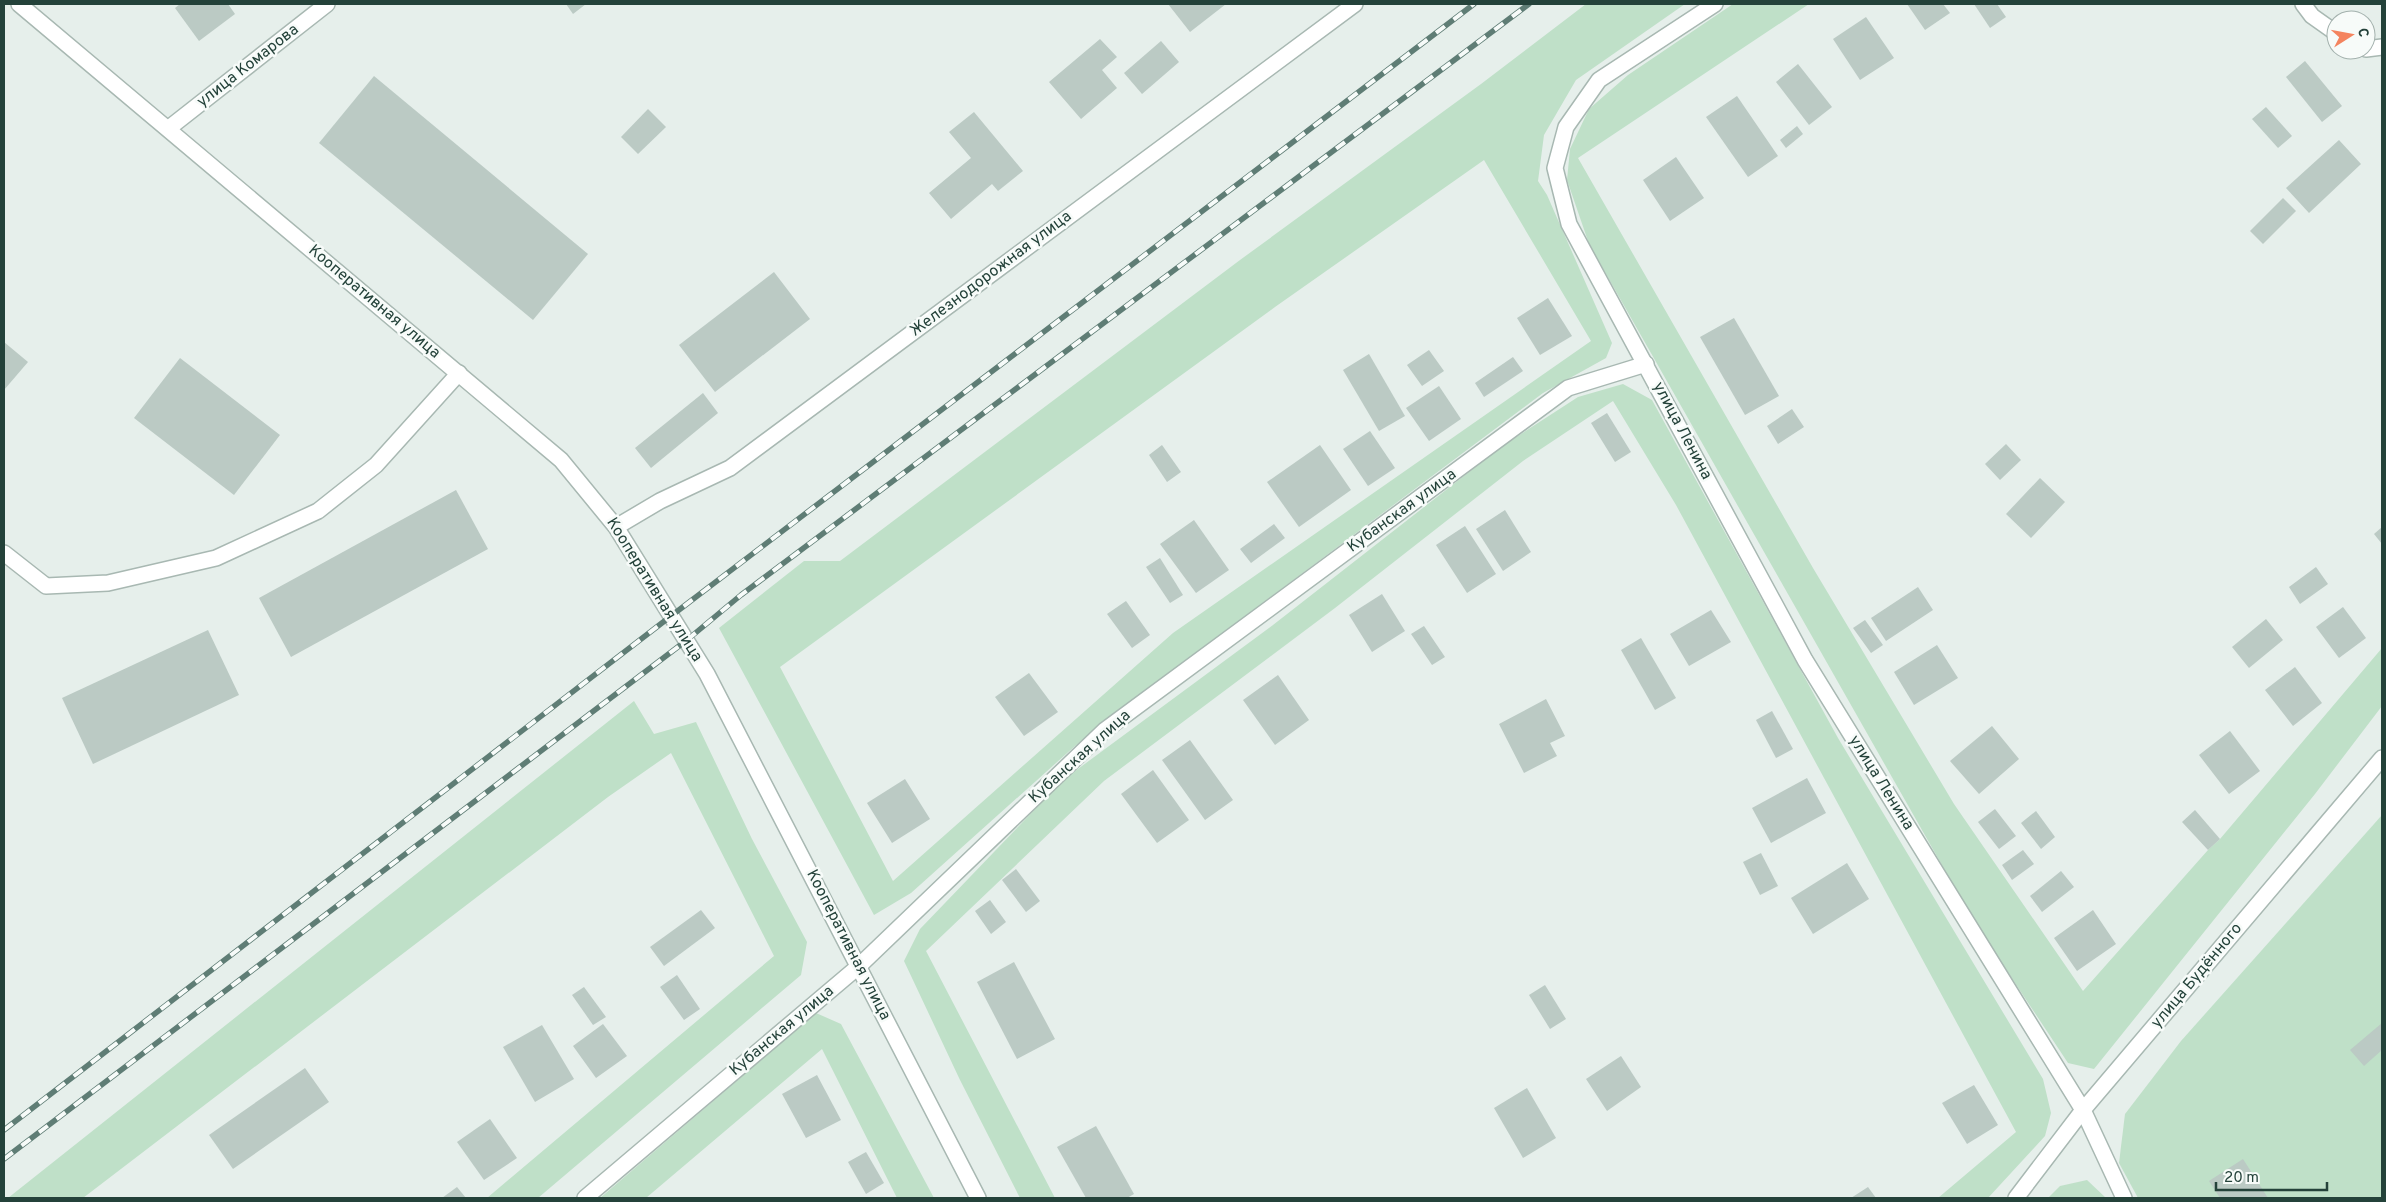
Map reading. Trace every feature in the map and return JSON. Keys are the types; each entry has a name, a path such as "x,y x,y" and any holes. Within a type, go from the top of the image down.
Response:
{"street":[{"name":"Кооперативная улица","path":"19,4 169,128 561,460 616,527 707,674 978,1198"},
{"name":"улица Комарова","path":"169,128 327,4"},
{"name":"Железнодорожная улица","path":"616,527 660,501 730,468 1355,4"},
{"path":"1646,364 1569,224 1555,168 1566,127 1599,80 1715,4"},
{"path":"2303,4 2312,16 2326,26"},
{"name":"Кубанская улица","path":"585,1198 859,966 1105,730 1568,388 1646,364"},
{"name":"улица Ленина","path":"1646,364 1805,660 2083,1110 2124,1198"},
{"path":"4,553 46,586 108,583 216,558 318,511 376,465 459,373"},
{"name":"улица Будённого","path":"2016,1198 2083,1110 2382,758"}],"green space":[{"path":"1586,4 1685,4 1576,80 1544,135 1538,181 1547,195 1612,343 1606,358 1543,393 1200,650 1075,746 911,893 874,915 719,628 804,561 840,561 1240,260 1481,84","holes":["1484,160 1591,341 1173,633 893,881 780,667 1275,307"]},
{"path":"1733,4 1809,4 1578,158 1813,568 1954,804 2083,991 2208,850 2220,839 2382,648 2382,706 2315,794 2094,1069 2068,1063 1972,918 1589,244 1567,180 1570,149 1589,109 1628,75"},
{"path":"1623,384 1652,400 1838,738 2043,1079 2051,1113 2045,1136 1988,1198 1938,1198 2016,1132 1676,505 1613,401 1523,461 1335,608 1104,781 926,951 1055,1198 1020,1198 960,1080 904,961 920,929 1063,780 1273,625 1501,447 1578,397"},
{"path":"634,701 654,734 696,722 752,839 807,942 801,975 538,1198 487,1198 774,956 671,753 608,797 83,1198 8,1198"},
{"path":"2382,815 2382,1198 2138,1198 2119,1163 2125,1114 2181,1041"},
{"path":"816,1013 841,1024 934,1198 897,1198 822,1049 646,1198 600,1198"},
{"path":"2087,1180 2106,1198 2048,1198 2060,1186"}],"building":[{"path":"180,4 228,4 235,14 199,41 175,8"},
{"path":"566,4 586,4 573,14"},
{"path":"1168,4 1226,4 1190,32"},
{"path":"1907,4 1943,4 1950,13 1925,30"},
{"path":"1974,4 1997,4 2006,17 1990,28"},
{"path":"1866,17 1894,58 1860,80 1833,39"},
{"path":"1100,39 1117,57 1102,70 1117,88 1081,119 1049,82"},
{"path":"1161,41 1179,62 1142,94 1124,73"},
{"path":"2305,61 2342,106 2322,122 2286,77"},
{"path":"1798,64 1832,107 1809,125 1776,82"},
{"path":"374,76 588,254 533,320 319,143"},
{"path":"1737,96 1778,156 1748,177 1706,117"},
{"path":"2266,107 2292,136 2278,148 2252,119"},
{"path":"648,109 666,127 638,154 621,137"},
{"path":"974,112 1023,171 998,191 992,184 951,219 929,193 971,158 949,132"},
{"path":"1797,126 1803,134 1786,148 1780,140"},
{"path":"2339,140 2361,164 2309,213 2286,188"},
{"path":"1676,157 1704,198 1670,221 1643,180"},
{"path":"2283,198 2296,211 2263,244 2250,231"},
{"path":"774,272 810,319 715,392 679,345"},
{"path":"1548,298 1572,336 1540,355 1517,318"},
{"path":"1734,318 1779,396 1745,415 1700,337"},
{"path":"4,342 28,362 4,390"},
{"path":"1429,350 1444,371 1422,386 1407,365"},
{"path":"1369,354 1405,416 1379,431 1343,370"},
{"path":"1513,357 1523,371 1484,397 1475,383"},
{"path":"180,358 280,435 234,495 134,418"},
{"path":"1439,386 1461,419 1429,441 1406,408"},
{"path":"703,393 718,413 651,468 635,448"},
{"path":"1792,409 1804,427 1778,444 1767,426"},
{"path":"1607,413 1631,452 1615,462 1591,423"},
{"path":"1370,431 1395,468 1368,486 1343,449"},
{"path":"2006,444 2021,460 2000,480 1985,464"},
{"path":"1162,445 1181,472 1167,482 1149,455"},
{"path":"1320,445 1351,490 1299,527 1267,482"},
{"path":"2040,478 2065,502 2031,538 2006,514"},
{"path":"456,490 488,549 291,657 259,598"},
{"path":"1505,510 1531,552 1503,571 1476,529"},
{"path":"1194,520 1229,570 1196,593 1160,544"},
{"path":"1274,524 1285,538 1251,563 1240,549"},
{"path":"1465,526 1496,574 1467,593 1436,545"},
{"path":"2382,527 2382,544 2374,534"},
{"path":"1160,558 1183,595 1170,603 1146,567"},
{"path":"2316,567 2328,584 2300,604 2289,587"},
{"path":"1918,587 1933,610 1886,641 1871,618"},
{"path":"1382,594 1405,631 1372,652 1349,615"},
{"path":"1126,601 1150,635 1132,648 1107,614"},
{"path":"2343,607 2366,638 2339,658 2316,627"},
{"path":"1711,610 1731,642 1689,666 1670,634"},
{"path":"2266,619 2283,640 2249,668 2232,647"},
{"path":"1865,620 1883,645 1871,653 1853,628"},
{"path":"1424,626 1445,657 1432,665 1411,634"},
{"path":"208,630 239,695 93,764 62,698"},
{"path":"1641,638 1676,698 1655,710 1621,650"},
{"path":"1937,645 1958,678 1914,705 1894,672"},
{"path":"2295,667 2322,703 2293,726 2265,690"},
{"path":"1029,673 1058,712 1024,736 995,697"},
{"path":"1278,675 1309,720 1275,745 1243,700"},
{"path":"1546,699 1565,736 1550,743 1557,756 1524,773 1499,724"},
{"path":"1772,711 1793,749 1776,758 1756,720"},
{"path":"1992,726 2019,759 1979,794 1950,761"},
{"path":"2230,731 2260,771 2229,794 2199,755"},
{"path":"1190,740 1233,800 1205,820 1162,760"},
{"path":"1153,770 1189,820 1157,843 1121,794"},
{"path":"1807,778 1826,813 1771,843 1752,808"},
{"path":"905,779 930,819 892,843 867,803"},
{"path":"1995,809 2016,836 1999,849 1978,822"},
{"path":"2195,810 2220,839 2208,850 2182,822"},
{"path":"2036,811 2055,837 2041,849 2021,823"},
{"path":"2023,850 2034,864 2012,880 2002,865"},
{"path":"1761,853 1778,886 1760,895 1743,862"},
{"path":"1847,863 1869,899 1813,934 1791,898"},
{"path":"1016,869 1040,901 1026,912 1002,880"},
{"path":"2061,871 2074,887 2042,912 2030,896"},
{"path":"990,900 1006,922 991,934 975,911"},
{"path":"701,910 715,928 664,966 650,947"},
{"path":"2093,910 2116,944 2077,971 2054,938"},
{"path":"1014,962 1055,1039 1017,1059 977,982"},
{"path":"677,975 700,1009 684,1020 660,987"},
{"path":"1545,985 1566,1019 1550,1029 1529,995"},
{"path":"584,987 606,1017 593,1025 572,995"},
{"path":"2382,1023 2382,1050 2364,1066 2350,1050"},
{"path":"603,1024 627,1056 596,1078 573,1046"},
{"path":"542,1025 574,1079 535,1102 503,1047"},
{"path":"1621,1056 1641,1087 1607,1111 1586,1079"},
{"path":"305,1068 329,1102 233,1169 209,1135"},
{"path":"817,1075 841,1120 806,1138 782,1094"},
{"path":"1974,1085 1998,1125 1967,1144 1942,1103"},
{"path":"1527,1088 1556,1138 1523,1158 1494,1108"},
{"path":"490,1119 517,1158 484,1180 457,1142"},
{"path":"1096,1126 1134,1194 1127,1198 1086,1198 1057,1147"},
{"path":"866,1152 884,1183 866,1194 848,1162"},
{"path":"2243,1159 2268,1198 2220,1198 2209,1181"},
{"path":"457,1187 466,1198 442,1198"},
{"path":"1868,1187 1876,1198 1851,1198"}],"railway":[{"path":"4,1130 671,616 1474,4"},
{"path":"4,1159 687,640 741,595 1529,4"}]}
